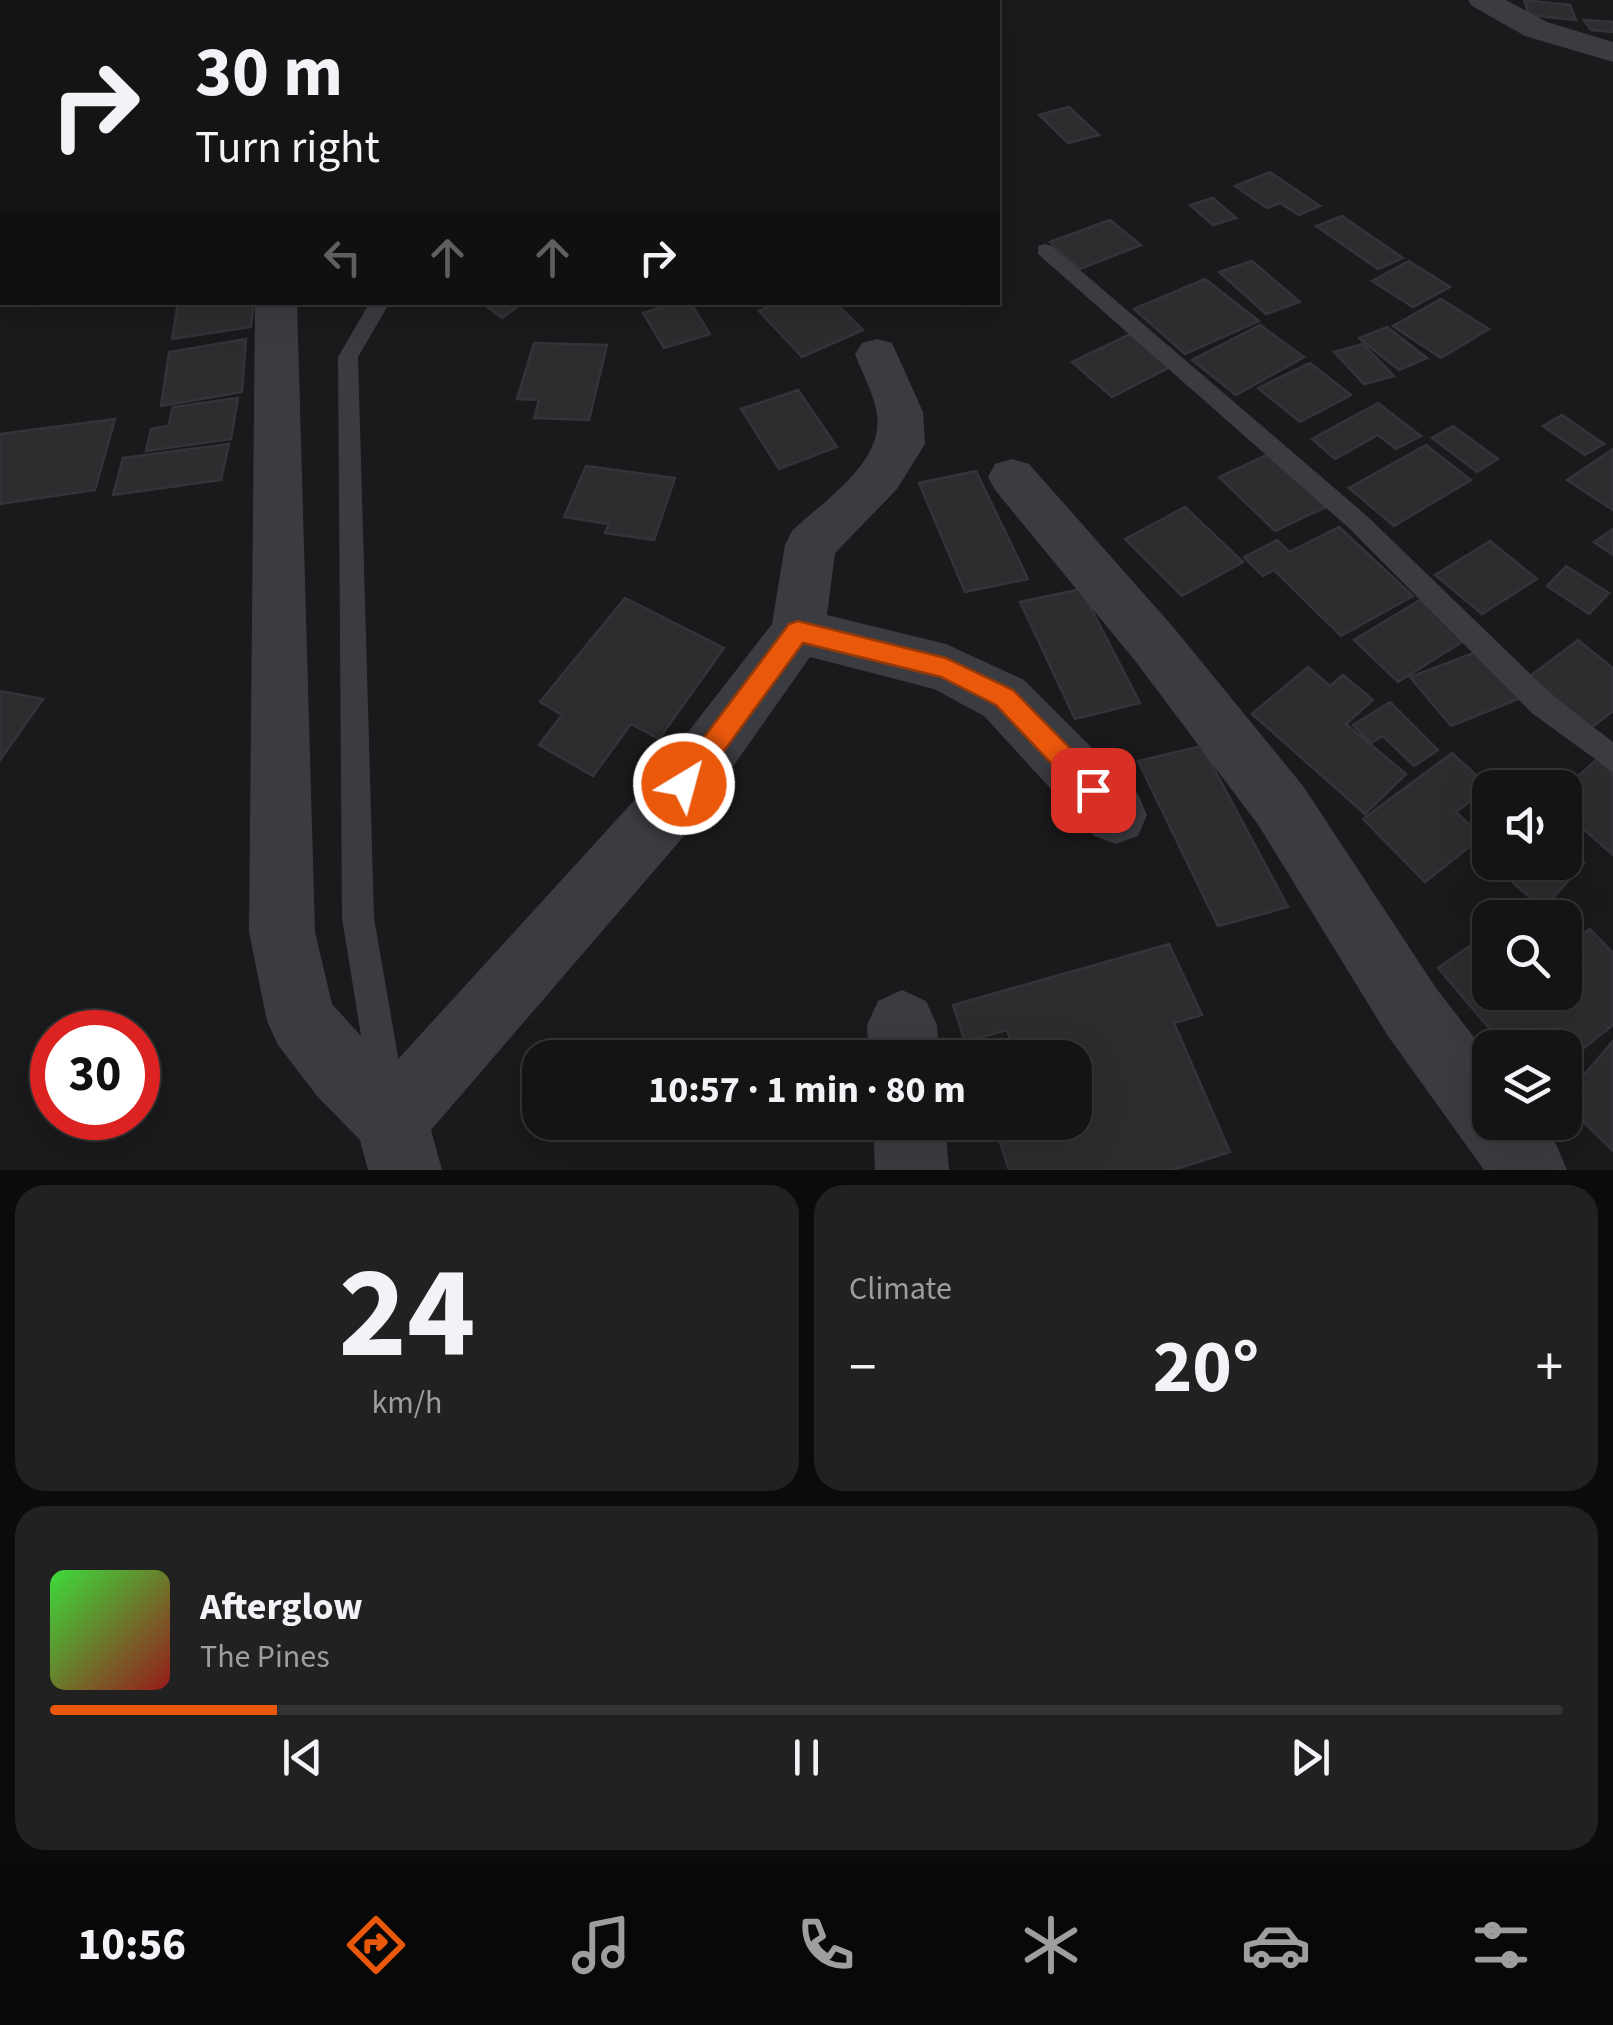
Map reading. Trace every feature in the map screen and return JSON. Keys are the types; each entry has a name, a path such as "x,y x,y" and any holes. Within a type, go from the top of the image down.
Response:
{"street":[{"path":"1483,0 1536,29 1613,52"},
{"path":"276,305 282,932 302,1021 398,1145 662,815 798,631 810,545 880,476 901,444 900,412 877,354"},
{"path":"1012,477 1155,645 1281,806 1412,1012 1472,1093"},
{"path":"798,631 946,668 1004,698 1116,815"},
{"path":"910,1140 912,1170"},
{"path":"1507,1140 1530,1170"}],"lane":[{"path":"1045,250 1360,523 1543,704 1613,759"},
{"path":"378,305 348,357 358,918 398,1145"}],"building":[{"path":"1524,0 1570,5 1576,20 1529,15"},
{"path":"1584,20 1613,22 1613,32 1591,30"},
{"path":"1069,107 1099,135 1068,143 1039,115"},
{"path":"1270,172 1320,206 1299,215 1280,203 1267,208 1235,186"},
{"path":"1213,198 1236,218 1213,225 1190,205"},
{"path":"1342,216 1403,258 1378,269 1316,226"},
{"path":"1110,220 1141,245 1080,269 1050,242"},
{"path":"1252,261 1300,302 1266,314 1219,272"},
{"path":"1409,261 1450,287 1413,307 1372,281"},
{"path":"1205,279 1259,321 1185,354 1134,309"},
{"path":"1441,299 1489,329 1441,358 1393,326"},
{"path":"178,305 254,305 251,327 172,339"},
{"path":"485,305 520,305 502,318"},
{"path":"668,305 692,305 710,334 664,348 643,313"},
{"path":"773,305 838,305 863,330 802,357 759,311"},
{"path":"1260,325 1304,357 1236,395 1192,360"},
{"path":"1387,327 1427,358 1399,370 1359,338"},
{"path":"1130,334 1170,367 1112,397 1072,362"},
{"path":"246,339 242,392 161,406 169,352"},
{"path":"534,343 607,345 589,420 534,418 539,400 517,399"},
{"path":"1363,344 1394,376 1364,384 1334,352"},
{"path":"1310,363 1351,395 1300,422 1258,388"},
{"path":"798,390 837,447 779,469 741,409"},
{"path":"238,398 231,439 146,451 151,429 168,426 173,407"},
{"path":"1378,403 1421,436 1396,449 1378,435 1335,459 1312,439"},
{"path":"1562,415 1604,444 1585,455 1543,426"},
{"path":"115,419 95,490 0,504 0,434"},
{"path":"1453,426 1498,459 1477,472 1432,438"},
{"path":"229,444 221,480 113,495 123,458"},
{"path":"1426,445 1471,480 1394,526 1349,488"},
{"path":"1613,449 1613,510 1567,480"},
{"path":"1271,453 1328,506 1275,531 1219,477"},
{"path":"586,466 675,478 654,540 605,533 609,524 564,517"},
{"path":"976,471 1028,579 965,592 919,483"},
{"path":"1185,507 1243,562 1182,596 1125,539"},
{"path":"1339,527 1413,596 1341,636 1274,570 1263,576 1244,557 1277,540 1289,552"},
{"path":"1613,529 1613,555 1594,542"},
{"path":"1490,541 1537,579 1482,614 1435,575"},
{"path":"1566,566 1609,593 1589,614 1547,586"},
{"path":"1081,589 1140,703 1075,719 1020,602"},
{"path":"625,598 724,648 659,739 631,724 593,776 539,745 562,715 540,702"},
{"path":"1420,600 1465,640 1398,682 1354,640"},
{"path":"1578,640 1613,668 1613,711 1591,728 1530,676"},
{"path":"1479,651 1521,698 1451,726 1410,677"},
{"path":"1308,667 1330,686 1343,675 1373,700 1346,724 1406,774 1365,814 1252,714"},
{"path":"0,691 43,699 0,760"},
{"path":"1390,702 1438,750 1414,766 1383,736 1371,743 1353,725"},
{"path":"1202,746 1288,907 1218,926 1138,761"},
{"path":"1452,753 1472,771 1472,800 1456,812 1472,827 1472,845 1425,882 1363,819"},
{"path":"1597,759 1613,773 1613,855 1582,828 1582,773"},
{"path":"1510,880 1569,880 1551,900 1533,900"},
{"path":"1590,929 1613,953 1613,1025 1582,1050 1582,1030 1491,1030 1474,1010 1582,1010 1582,935"},
{"path":"1169,944 1202,1015 1174,1023 1230,1152 1173,1170 1009,1170 999,1140 1092,1140 1092,1040 1011,1040 1007,1030 964,1040 953,1005"},
{"path":"1472,944 1472,1008 1438,968"},
{"path":"1613,1041 1613,1151 1582,1121 1582,1077"}],"route":[{"path":"684,784 798,631 946,668 1004,698 1093,790"}]}
